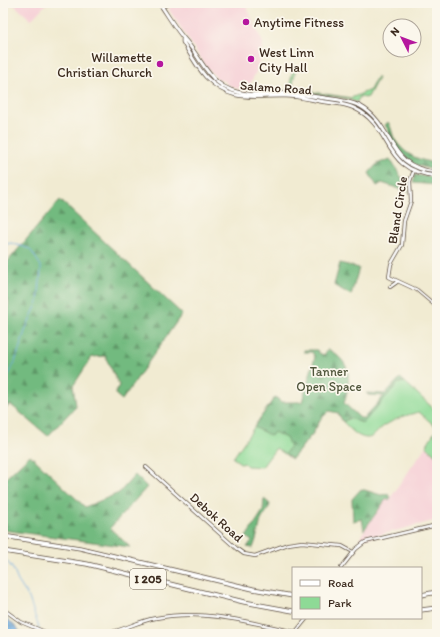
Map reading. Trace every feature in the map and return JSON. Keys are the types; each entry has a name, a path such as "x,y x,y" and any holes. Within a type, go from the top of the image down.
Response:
{"highway":[{"name":"I 205","path":"3,536 87,549 246,587 292,596"},
{"name":"I 205","path":"3,551 87,564 244,602 292,611"},
{"path":"422,595 437,592"},
{"path":"422,610 437,608"}],"main road":[{"name":"Salamo Road","path":"158,3 162,5 183,39 210,75 219,83 233,91 253,95 296,94 345,101 362,108 380,123 398,155 415,169 437,176"},
{"name":"Salamo Road","path":"415,169 437,172"}],"street":[{"path":"162,5 170,3"},
{"name":"Bland Circle","path":"398,281 389,277 391,264 402,246 404,221 411,201 410,181 415,169"},
{"path":"390,287 398,281 418,291 437,307"},
{"name":"Debok Road","path":"146,467 244,554 258,555 288,544 299,542 342,546 353,552"},
{"path":"343,567 353,552 368,540 437,524"},
{"path":"3,609 21,622 50,634"},
{"path":"104,634 125,629 152,619 197,615 236,618 295,633 306,619"}],"shaded area":[{"path":"12,3 47,3 31,20"},
{"path":"175,3 245,3 263,43 257,70 246,92 226,84 226,82 218,79 208,69 169,10"},
{"path":"426,446 437,456 437,520 360,540 360,537 387,498 389,500"}],"green space":[{"path":"293,69 295,72 292,89 351,98 370,90 376,78 378,78 368,97 365,98 360,96 357,102 344,98 289,90"},
{"path":"388,122 393,136 399,146 409,154 419,159 437,164 437,170 417,165 401,154 393,142 385,125"},
{"path":"390,159 409,192 382,183 377,186 369,173 377,164"},
{"path":"415,175 437,178 437,185 413,183"},
{"path":"60,200 182,314 122,400 115,394 119,385 105,356 92,357 73,386 76,406 48,436 10,404 3,412 3,325 6,322 9,300 3,299 3,267"},
{"path":"340,263 359,268 351,295 334,285"},
{"name":"Tanner Open Space","path":"328,349 342,360 346,366 349,379 344,403 360,418 364,418 384,396 368,395 366,393 385,394 400,378 405,382 398,383 363,423 349,418 343,422 338,413 329,411 319,421 313,433 292,459 285,454 290,446 286,438 274,432 271,436 254,427 275,397 281,402 302,402 315,357 312,352 304,352 304,350 317,350 319,353 324,355"},
{"path":"405,382 437,412 437,428 419,412 392,421 369,438 356,434 343,422 349,418 363,423 398,383"},
{"path":"275,397 309,427 323,416 313,433 292,459 276,448 262,467 247,466 244,463 242,464 233,458"},
{"path":"437,428 437,456 426,446"},
{"path":"30,455 85,507 119,493 135,475 147,487 110,528 130,547 3,530 3,481"},
{"path":"361,489 381,495 388,494 391,497 389,500 387,498 364,530 362,519 353,521 352,499"},
{"path":"264,499 270,504 269,507 261,521 253,548 247,547 252,541 246,537 263,511"}],"water":[{"path":"3,615 19,630 18,634 3,634"}],"waterway":[{"path":"3,245 11,243 30,249 41,266 38,302 26,328 15,362 3,386"},
{"path":"3,556 13,569 18,581 29,598 39,628"}],"place":[{"name":"Anytime Fitness","path":"246,22"},
{"name":"West Linn City Hall","path":"251,59"},
{"name":"Willamette Christian Church","path":"160,64"}]}
